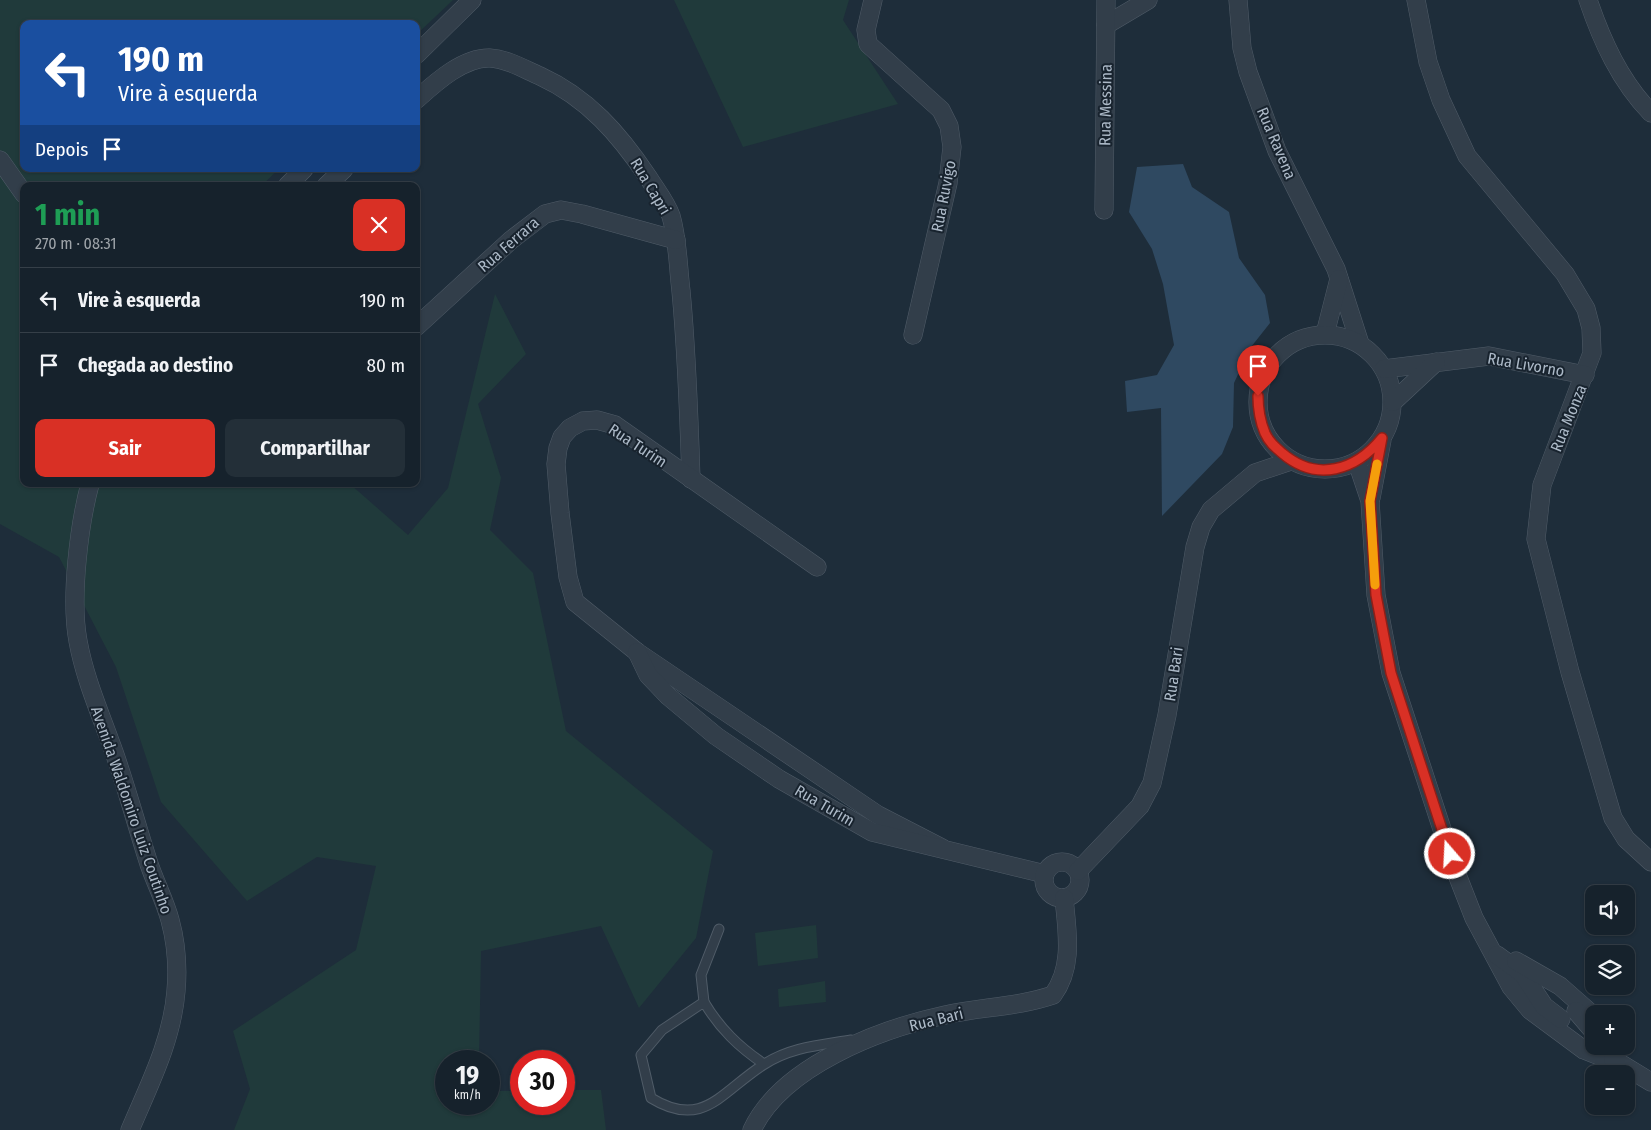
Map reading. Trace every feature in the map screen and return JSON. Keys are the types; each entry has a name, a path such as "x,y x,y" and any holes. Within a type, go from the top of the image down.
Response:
{"street":[{"path":"420,51 472,0"},
{"name":"Rua Ruvigo","path":"873,0 866,30 868,44 941,110 949,126 952,147 948,183 913,335"},
{"name":"Rua Messina","path":"1104,210 1106,0"},
{"path":"1106,25 1148,0"},
{"name":"Rua Ravena","path":"1238,0 1242,48 1274,142 1340,278 1360,344"},
{"name":"Rua Monza","path":"1416,0 1428,62 1441,100 1467,156 1565,274 1586,309 1591,328 1592,353 1542,485 1536,539 1570,672 1613,818 1626,839 1651,862"},
{"path":"1588,0 1602,41 1624,79 1651,114"},
{"name":"Rua Capri","path":"420,97 462,65 482,59 499,60 519,66 577,96 612,129 630,152 663,200 671,216 676,240 688,367 691,479"},
{"path":"0,160 20,188"},
{"path":"291,182 301,172"},
{"path":"330,182 341,172"},
{"name":"Rua Ferrara","path":"420,323 511,240 544,214 561,210 582,214 676,240"},
{"path":"1325,334 1340,278"},
{"path":"1325,334 1345,337 1360,344 1374,355 1384,368 1390,384 1393,402 1390,421 1382,438 1371,452 1357,462 1341,468 1324,470 1306,468 1291,461 1270,443 1259,416 1258,396 1262,376 1273,359 1288,346 1306,337 1325,334"},
{"name":"Rua Livorno","path":"1384,368 1489,356 1585,375"},
{"path":"1393,402 1436,362"},
{"name":"Rua Turim","path":"817,567 615,425 597,420 583,421 570,428 562,437 558,448 556,464 568,577 575,602 637,652 878,815 942,848"},
{"path":"1382,438 1370,501 1376,595 1391,673 1456,872 1474,918 1511,987 1533,1012 1584,1050 1620,1065"},
{"name":"Rua Bari","path":"1255,474 1270,443"},
{"name":"Rua Bari","path":"1078,871 1147,797 1162,742 1194,547 1201,527 1211,510 1255,474 1291,461"},
{"path":"1357,462 1370,501"},
{"name":"Avenida Waldomiro Luiz Coutinho","path":"90,487 76,572 75,613 78,640 91,692 114,752 150,865 170,920 176,956 176,990 172,1020 162,1058 130,1130"},
{"name":"Rua Turim","path":"637,652 648,675 668,696 716,736 779,779 872,832 1046,874"},
{"path":"1058,862 1069,863 1078,871 1080,883 1078,888 1074,893 1064,898 1053,895 1046,886 1046,874 1052,865 1058,862"},
{"name":"Rua Bari","path":"752,1130 769,1104 820,1060 869,1038 945,1015 1016,1004 1053,995 1063,982 1068,955 1064,898"},
{"path":"1495,954 1554,993 1585,1020"},
{"path":"1495,954 1517,961 1560,986 1585,1008"},
{"path":"1523,974 1544,1006 1585,1036"},
{"path":"1610,1055 1621,1065"},
{"path":"1635,1073 1651,1082"}],"lane":[{"path":"719,929 701,975 704,1002 729,1037 764,1064"},
{"path":"704,1002 662,1030 642,1055 651,1098 667,1111 685,1115 701,1114 764,1064 798,1048 869,1038"}],"green space":[{"path":"0,0 453,0 420,31 420,20 20,20 20,172 276,172 265,182 20,182 20,487 353,487 408,535 448,488 495,294 526,354 478,404 501,478 490,530 533,573 566,731 713,851 696,938 639,1008 601,926 481,951 479,1050 435,1050 435,1115 500,1115 500,1091 510,1091 510,1115 575,1115 575,1090 601,1090 606,1130 234,1130 250,1089 233,1031 356,950 376,866 317,857 247,901 161,802 116,667 59,557 0,524"},
{"path":"674,0 849,0 843,20 898,104 743,147"},
{"path":"816,925 818,958 758,966 755,933"},
{"path":"825,981 826,1002 779,1007 778,989"}],"water":[{"path":"1183,164 1192,187 1229,212 1239,258 1265,295 1270,323 1251,347 1234,383 1233,427 1222,454 1162,516 1161,408 1127,412 1125,381 1157,375 1174,345 1163,284 1152,249 1129,212 1137,167"}],"slow traffic":[{"path":"1375,585 1370,501 1377,464"}],"route":[{"path":"1258,396 1259,416 1270,443 1291,461 1306,468 1324,470 1341,468 1357,462 1371,452 1382,438 1370,501 1376,595 1391,673 1420,767 1450,854"}]}
